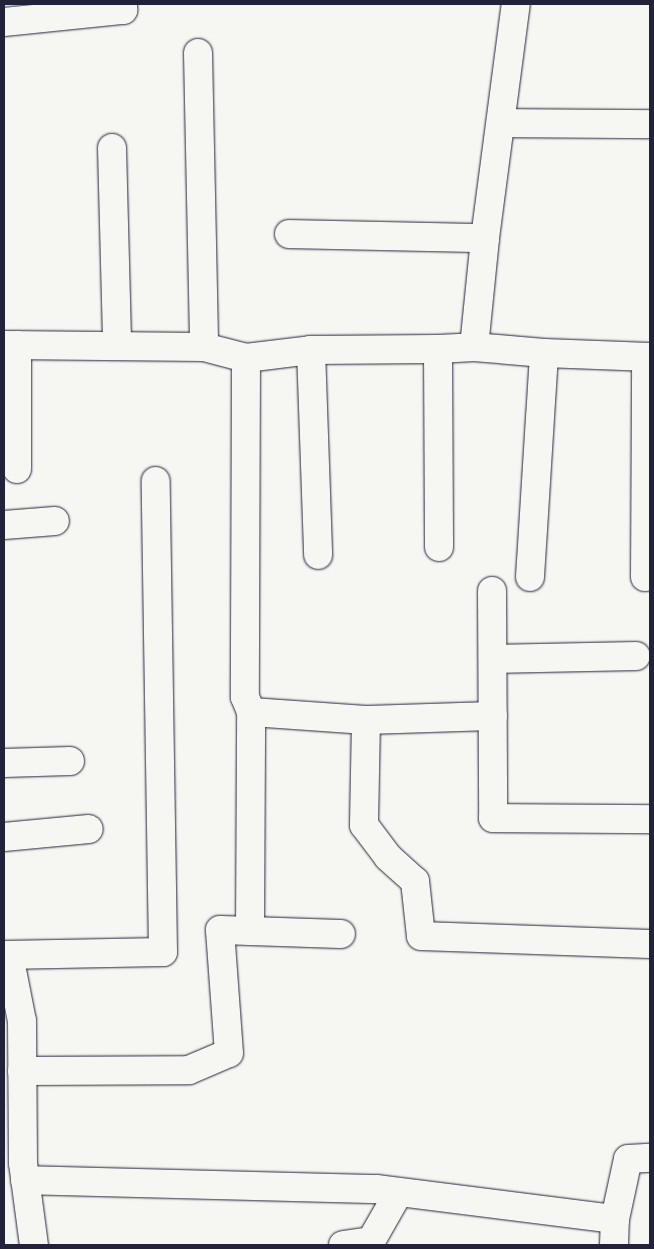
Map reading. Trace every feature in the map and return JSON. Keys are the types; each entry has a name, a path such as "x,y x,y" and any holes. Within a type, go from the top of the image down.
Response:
{"street":[{"path":"4,22 123,10 123,4"},
{"path":"474,346 485,238 502,123 516,4"},
{"path":"198,53 204,347"},
{"path":"502,123 650,124"},
{"path":"112,148 117,345"},
{"path":"289,234 485,238"},
{"path":"17,469 11,345 204,347 246,358 311,350 438,349 474,346 544,353 648,357 645,577"},
{"path":"438,349 439,547"},
{"path":"311,350 318,555"},
{"path":"530,577 544,353"},
{"path":"246,358 245,697 251,712 250,931"},
{"path":"34,1245 22,1164 22,1021 6,955 164,952 156,481"},
{"path":"4,525 55,521"},
{"path":"492,591 493,818 650,819"},
{"path":"493,659 636,656"},
{"path":"251,712 366,720 494,716"},
{"path":"366,720 364,825 388,858 415,881 421,936 650,944"},
{"path":"4,763 70,761"},
{"path":"4,836 89,829"},
{"path":"22,1071 189,1070 229,1053 220,930 341,934"},
{"path":"614,1245 615,1219 628,1159 650,1158"},
{"path":"25,1180 376,1189 615,1219"},
{"path":"343,1245 370,1241 399,1192"}]}
